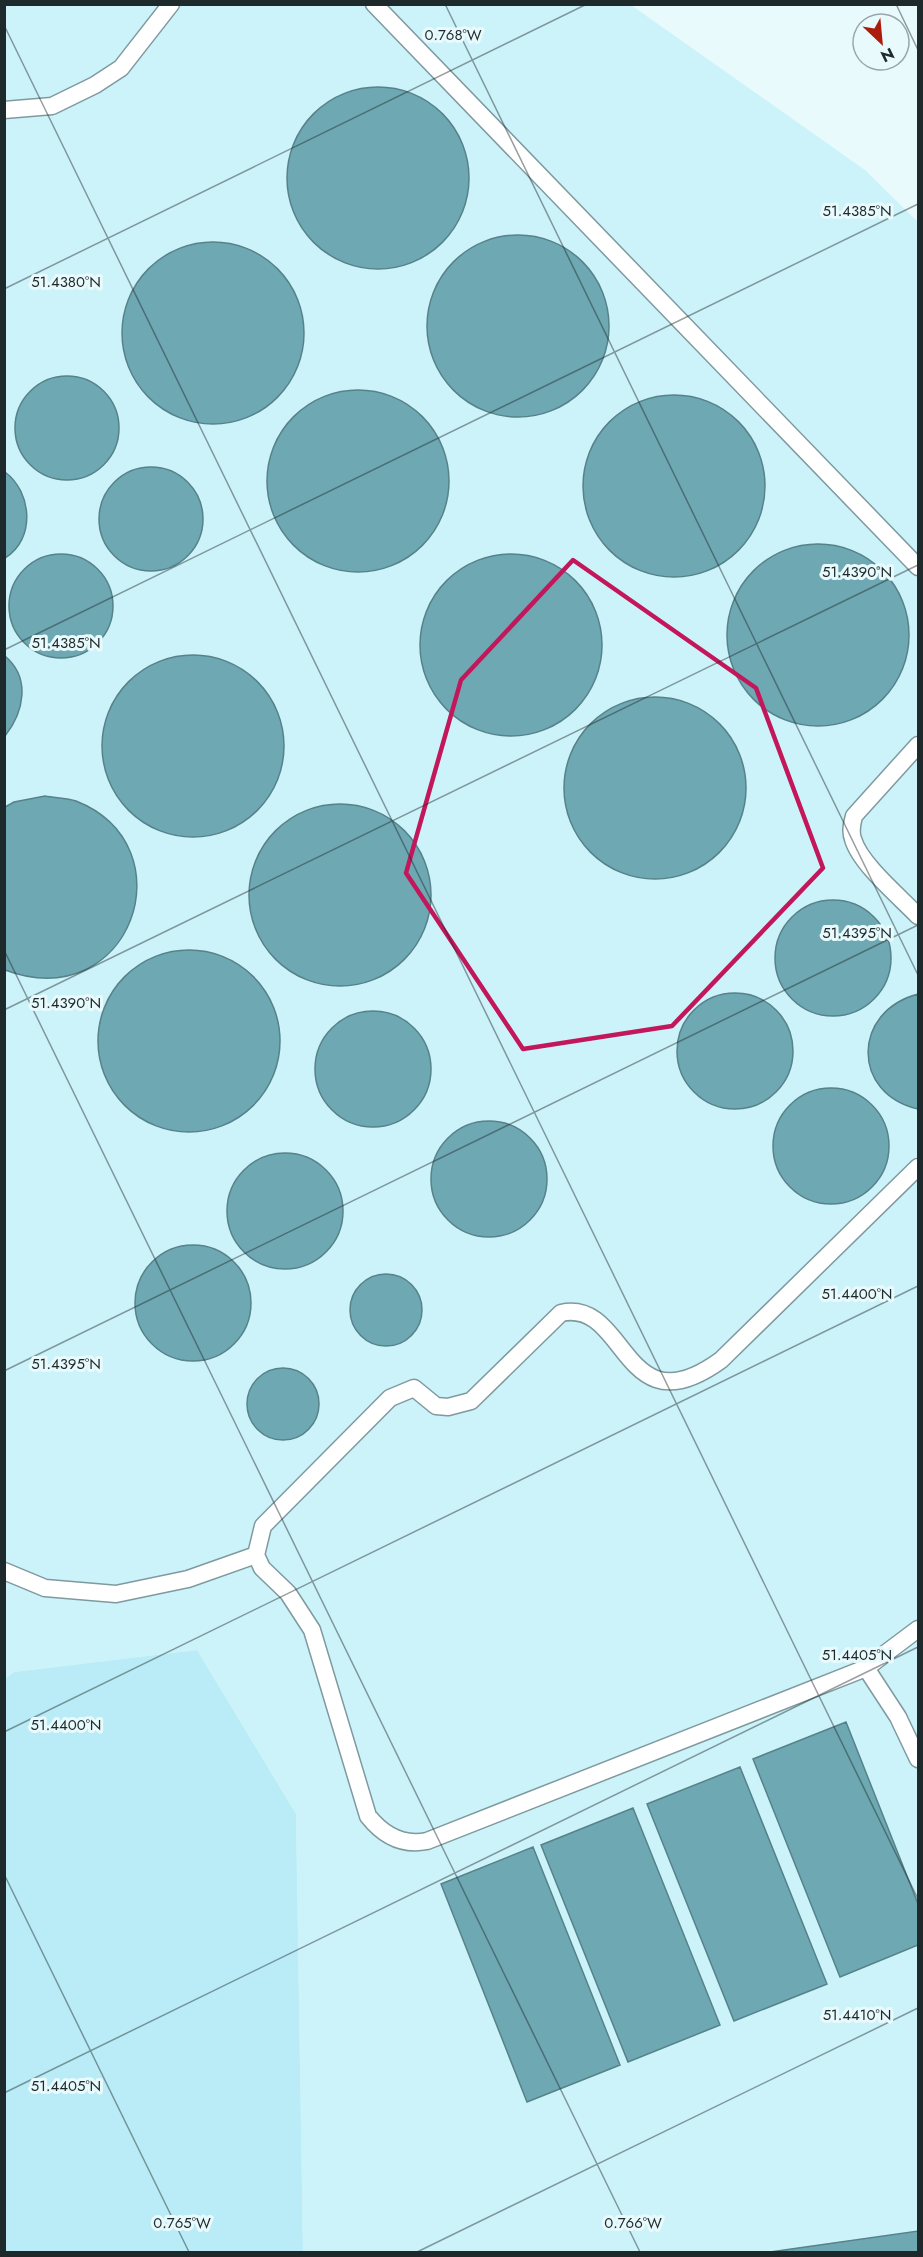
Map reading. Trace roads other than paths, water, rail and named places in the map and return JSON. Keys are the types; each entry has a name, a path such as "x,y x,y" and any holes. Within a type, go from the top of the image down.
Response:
{"lane":[{"path":"4,110 52,106 95,85 121,68 171,4"},
{"path":"374,4 918,567"},
{"path":"918,745 860,808 854,816 851,829 853,840 865,859 918,916"},
{"path":"918,1167 721,1360 706,1371 688,1380 661,1383 645,1375 595,1320 572,1311 561,1313 471,1401 448,1407 436,1406 414,1388 390,1398 263,1526 256,1555 262,1568 288,1593 312,1630 368,1816 378,1829 396,1839 414,1844 428,1841 866,1668 918,1629"},
{"path":"4,1571 45,1588 116,1594 188,1579 256,1555"},
{"path":"866,1668 898,1717 918,1759"}]}
